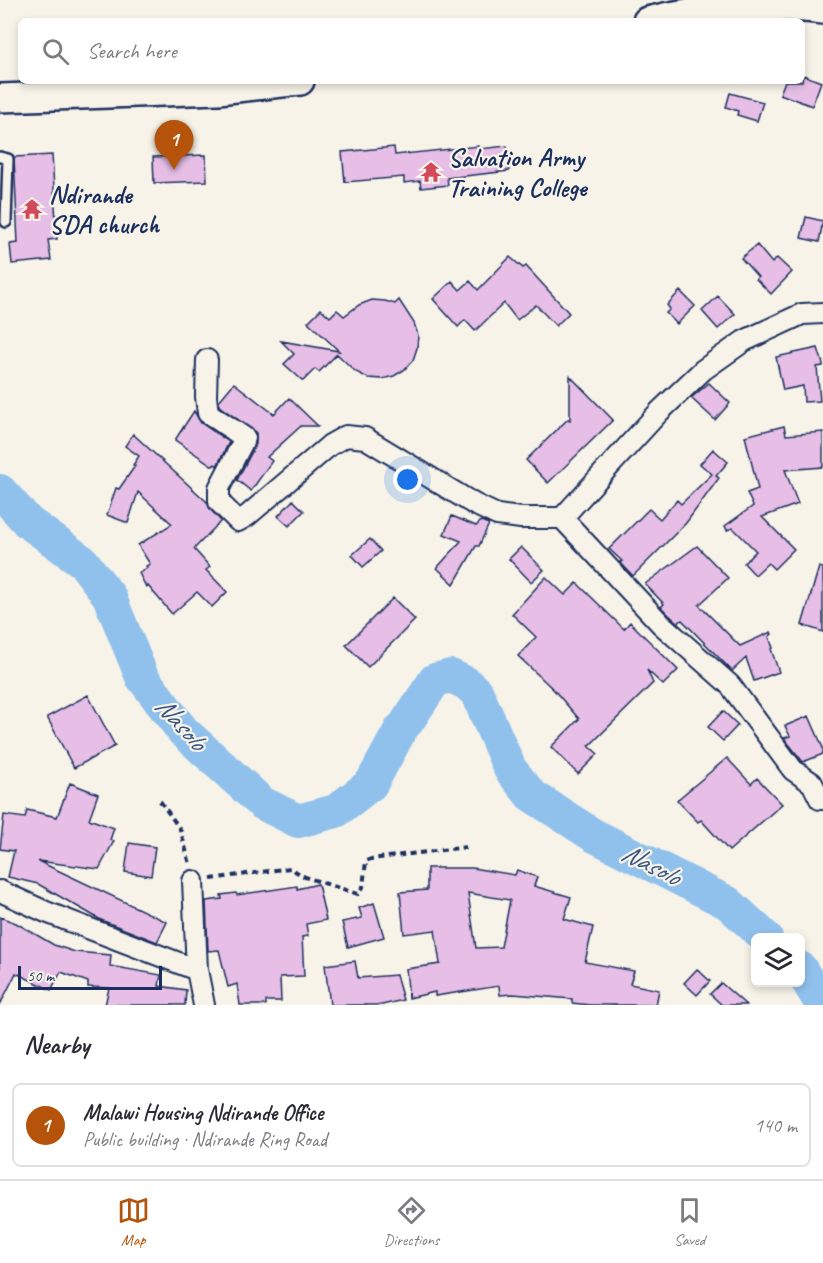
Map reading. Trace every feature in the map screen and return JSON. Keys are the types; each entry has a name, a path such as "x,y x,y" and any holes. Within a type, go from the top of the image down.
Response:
{"street":[{"path":"667,12 754,8 823,10"},
{"path":"0,98 218,90 273,84"},
{"path":"562,518 659,412 703,370 744,341 802,314 823,313"},
{"path":"207,360 208,414 244,438 219,488 219,502 238,521 247,516 330,445 346,436 365,438 474,504 497,515 562,518 661,624 730,685 793,771 812,783 820,799 823,800"},
{"path":"193,881 197,970 204,1005"},
{"path":"0,891 46,912 197,970"}],"lane":[{"path":"0,157 8,159 6,222"}],"path":[{"path":"160,801 180,829 193,881 290,868 305,877 358,894 363,887 366,861 466,847"}],"building":[{"path":"805,76 821,82 812,106 780,94 784,84 805,84"},
{"path":"730,93 763,102 757,121 737,115 738,111 726,107"},
{"path":"479,146 479,149 507,146 509,171 447,178 448,185 421,188 420,181 404,183 404,177 345,182 342,152 394,147 395,155"},
{"path":"52,155 57,239 48,240 51,260 12,264 10,244 18,243 14,157"},
{"path":"206,155 207,181 154,183 153,157"},
{"path":"806,217 823,221 819,242 801,238"},
{"path":"757,245 772,263 777,258 792,272 771,294 756,279 758,277 741,258"},
{"path":"510,257 523,268 526,266 569,313 556,326 536,305 517,320 504,303 475,331 465,320 458,327 433,299 452,281 460,290 470,281 478,290"},
{"path":"680,291 695,306 677,324 666,313 670,309 667,305"},
{"path":"718,296 735,314 718,329 702,311"},
{"path":"372,300 395,304 399,300 414,323 418,335 417,348 413,360 404,370 382,379 368,378 356,372 337,354 319,372 315,369 303,381 284,364 294,354 281,341 339,351 308,322 321,309 330,317 337,310 344,316 359,305"},
{"path":"818,348 823,364 817,367 820,401 804,402 803,386 783,390 776,357"},
{"path":"570,376 613,420 548,483 526,460 568,419 570,420"},
{"path":"234,383 274,414 289,398 318,426 301,426 267,457 272,461 251,491 237,480 256,444 256,433 219,406 219,401"},
{"path":"709,383 730,403 715,420 691,398"},
{"path":"194,411 201,423 229,442 217,466 215,464 213,466 175,440"},
{"path":"784,426 786,435 823,432 823,467 785,470 798,504 762,517 794,549 774,569 768,563 755,575 744,563 756,551 733,528 727,530 725,526 753,506 747,493 758,489 745,436"},
{"path":"133,434 207,502 221,521 194,549 210,567 206,570 227,592 212,607 197,592 172,614 148,586 146,587 139,573 150,564 138,545 172,524 138,492 128,523 107,515 116,488 119,489 139,456 125,446"},
{"path":"713,449 728,462 716,476 719,478 686,523 633,576 609,549 649,509 660,519 677,500 681,504 712,474 700,464"},
{"path":"293,500 304,511 289,526 278,516"},
{"path":"452,516 476,526 481,521 489,524 479,546 476,546 454,584 437,568 461,541 444,534"},
{"path":"370,539 381,551 363,567 352,555"},
{"path":"697,546 728,578 699,605 740,646 771,632 769,637 773,648 771,649 779,672 754,681 746,658 732,671 682,620 678,623 661,607 664,604 645,584"},
{"path":"521,547 544,570 531,582 509,559"},
{"path":"819,567 823,568 823,632 802,625"},
{"path":"546,577 565,595 577,583 624,629 630,622 678,670 663,685 647,670 653,683 589,746 598,754 578,774 551,747 579,719 554,690 518,656 536,637 512,614"},
{"path":"393,598 415,620 368,667 346,645"},
{"path":"88,695 115,746 74,768 47,717"},
{"path":"723,711 738,725 723,741 708,727"},
{"path":"809,716 823,748 823,754 803,762 784,738 790,736 785,726"},
{"path":"727,758 751,784 757,778 782,804 729,851 701,820 698,822 677,800"},
{"path":"70,783 98,794 89,819 114,828 110,840 114,841 99,869 38,861 167,922 157,942 101,920 38,884 8,877 14,851 0,849 4,815 25,818 27,810 57,817"},
{"path":"129,843 155,847 151,876 125,872"},
{"path":"427,868 472,868 515,875 517,870 537,877 534,886 571,897 564,919 593,927 585,962 634,971 630,984 659,990 656,1005 590,1005 572,1003 572,999 500,995 499,986 435,996 435,992 409,998 406,969 440,964 435,930 404,934 400,892 427,890","holes":["468,893 510,900 501,947 476,948"]},
{"path":"318,884 326,920 306,924 308,936 302,937 304,976 280,977 281,1001 266,1001 266,1005 240,1005 237,984 228,987 219,950 208,951 206,901 222,899 221,895 236,893 237,895 297,886 297,889"},
{"path":"374,903 384,937 348,947 342,922 362,918 359,908"},
{"path":"0,917 16,923 54,945 75,952 111,955 110,966 161,975 159,986 186,990 185,1005 105,1005 109,988 88,987 88,982 61,972 51,990 16,973 0,1005"},
{"path":"355,961 358,978 396,975 403,1000 382,1005 330,1005 325,965"},
{"path":"697,969 710,981 697,995 684,983"},
{"path":"721,983 746,1005 722,1005 710,994"}],"waterway":[{"name":"Nasolo","path":"0,491 28,522 83,562 109,596 142,677 183,731 262,803 298,821 336,811 371,784 401,729"},
{"name":"Nasolo","path":"407,722 435,680 451,676 466,683 477,693 510,769 531,795 593,835 728,903 761,933"},
{"name":"Nasolo","path":"805,976 822,1005"}],"place":[{"name":"Malawi Housing Ndirande Office","path":"174,170"},
{"name":"Salvation Army Training College","path":"431,172"},
{"name":"Ndirande SDA church","path":"32,209"}]}
